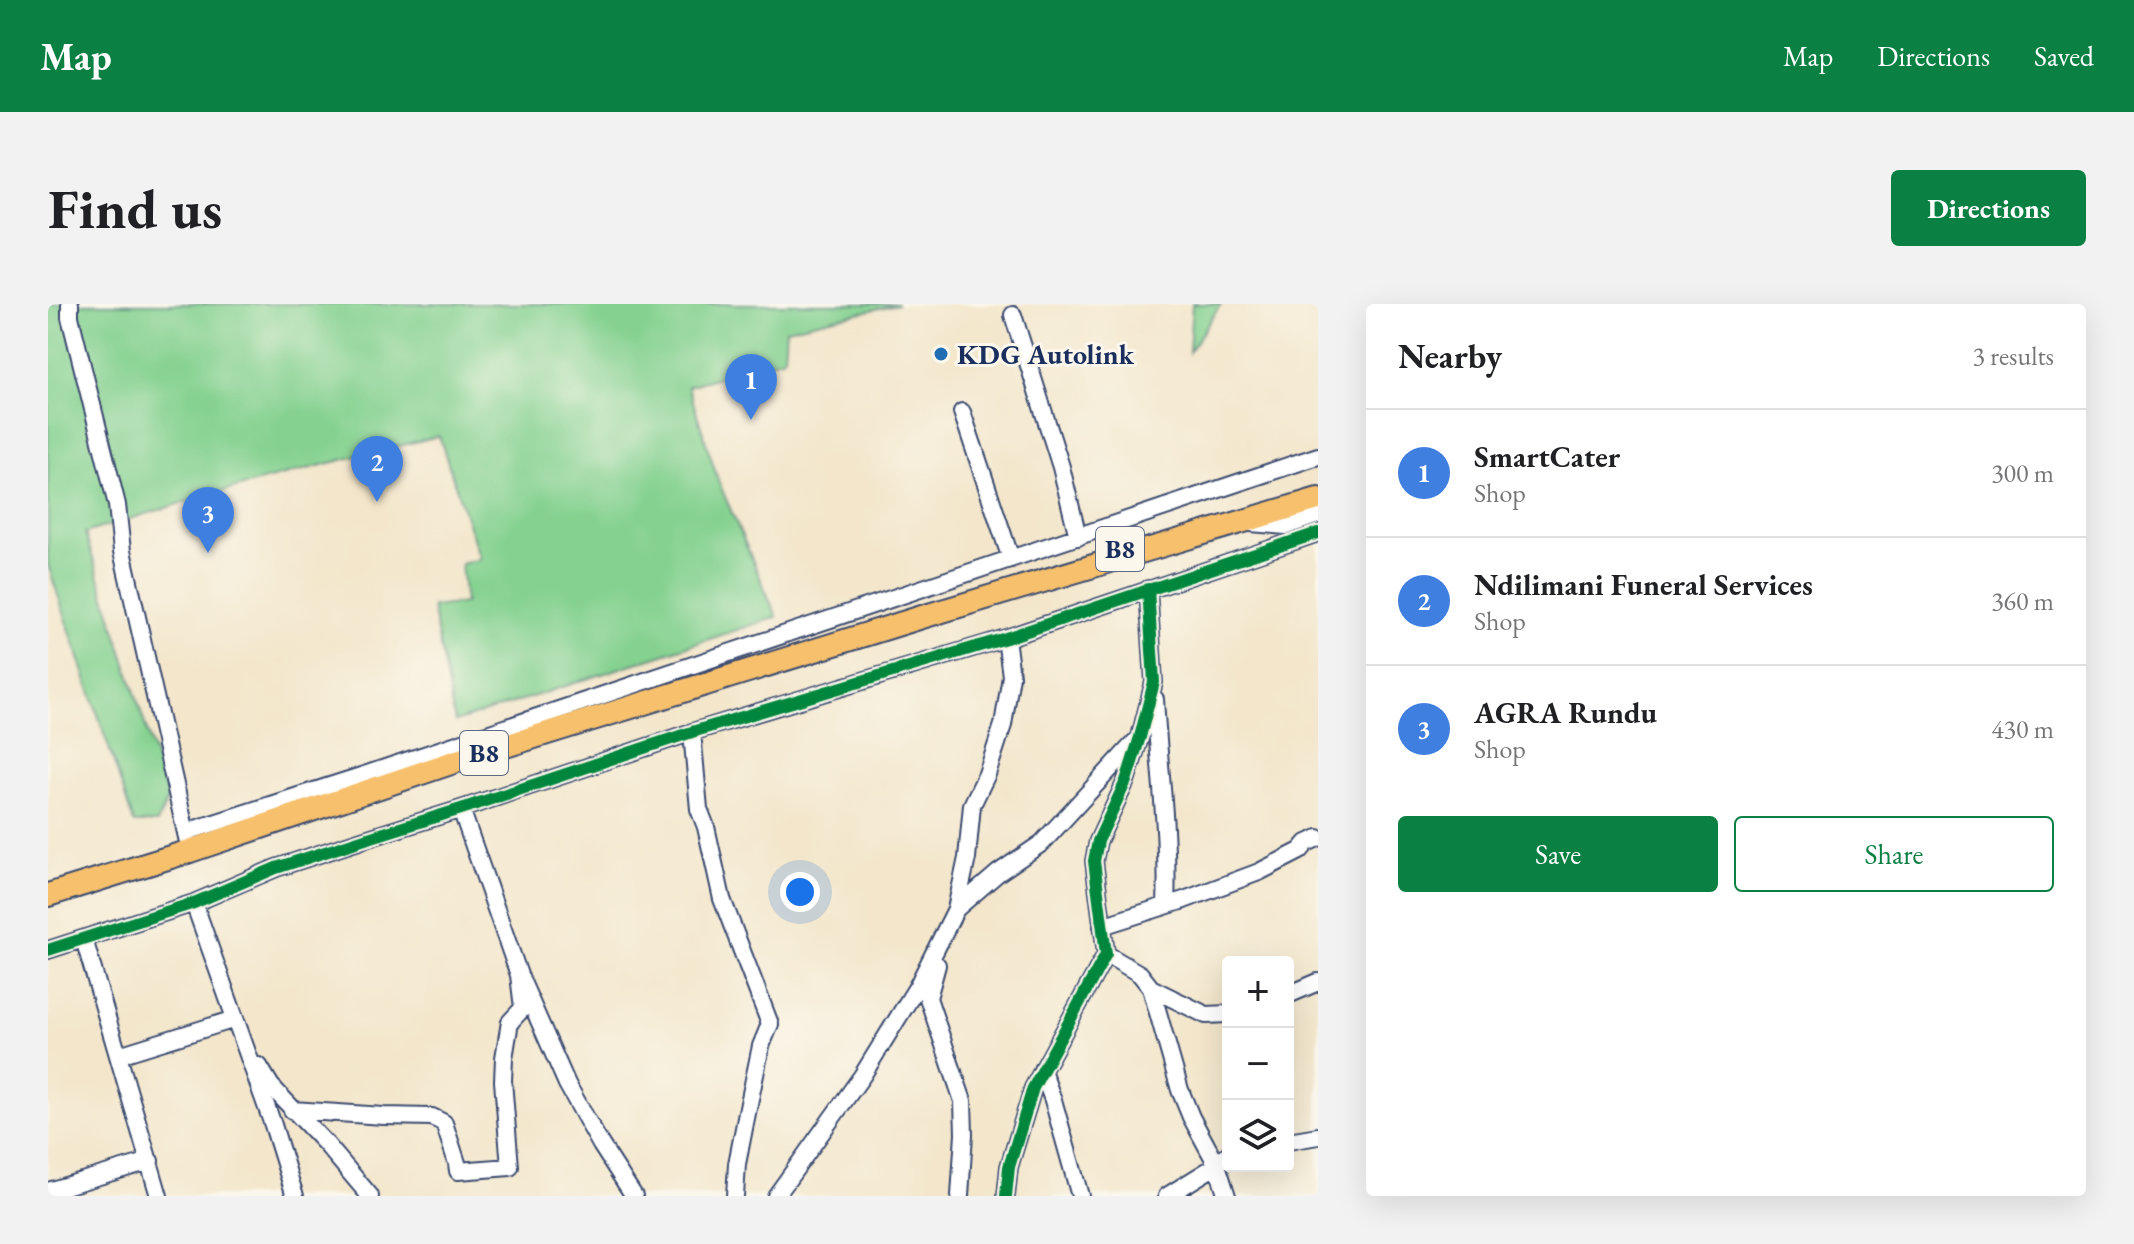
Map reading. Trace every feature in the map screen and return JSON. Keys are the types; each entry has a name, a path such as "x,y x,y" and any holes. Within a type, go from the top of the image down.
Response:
{"highway":[{"name":"B8","path":"922,617 1318,484"},
{"name":"B8","path":"48,895 188,842 1318,499"}],"street":[{"path":"70,304 70,317 117,505 122,551 188,842 394,765 1318,456"},
{"path":"1013,315 1061,467 1078,537"},
{"path":"962,412 1011,559"},
{"path":"1243,523 1286,526 1318,515"},
{"path":"48,950 194,903 276,868 692,732 1006,638 1318,533"},
{"path":"1148,589 1166,814 1166,905"},
{"path":"776,1196 862,1076 917,987 956,909 967,858 972,805 987,774 1003,725 1011,676 1006,638"},
{"path":"1006,1196 1009,1167 1033,1088 1106,954 1095,874 1095,849 1126,781 1154,682"},
{"path":"692,732 699,809 722,899 770,1024 761,1046 747,1113 737,1164 735,1196"},
{"path":"956,909 998,873 1042,843 1140,737"},
{"path":"461,809 519,975 567,1084 634,1196"},
{"path":"1102,926 1259,872 1318,838"},
{"path":"194,903 295,1196"},
{"path":"946,931 928,998 963,1101 960,1196"},
{"path":"84,939 159,1196"},
{"path":"1106,954 1140,974 1151,988 1180,1090 1191,1117 1222,1159"},
{"path":"292,1110 432,1117 444,1123 458,1171 510,1167 503,1081 510,1022 523,1008 519,975"},
{"path":"1294,992 1318,982"},
{"path":"1151,988 1206,1015 1222,1014"},
{"path":"119,1055 237,1026"},
{"path":"237,1026 267,1081 370,1196"},
{"path":"1042,1070 1080,1196"},
{"path":"1294,1140 1318,1136"},
{"path":"48,1191 150,1161"},
{"path":"1167,1196 1222,1161"},
{"path":"1224,1172 1227,1196"}],"green space":[{"path":"48,304 898,304 786,329 784,358 688,386 719,483 777,617 455,722 432,607 465,603 461,564 480,559 439,436 261,481 85,533 168,798 157,823 134,823 48,565"},
{"path":"1192,304 1221,304 1189,352"}],"cycle path":[{"path":"48,950 194,903 276,868 692,732 1006,638 1318,533"},
{"path":"1006,1196 1009,1167 1033,1088 1106,954 1094,861 1098,841 1126,781 1154,682 1148,589"}],"place":[{"name":"KDG Autolink","path":"941,354"},
{"name":"SmartCater","path":"751,420"},
{"name":"Ndilimani Funeral Services","path":"377,502"},
{"name":"AGRA Rundu","path":"208,553"}]}
